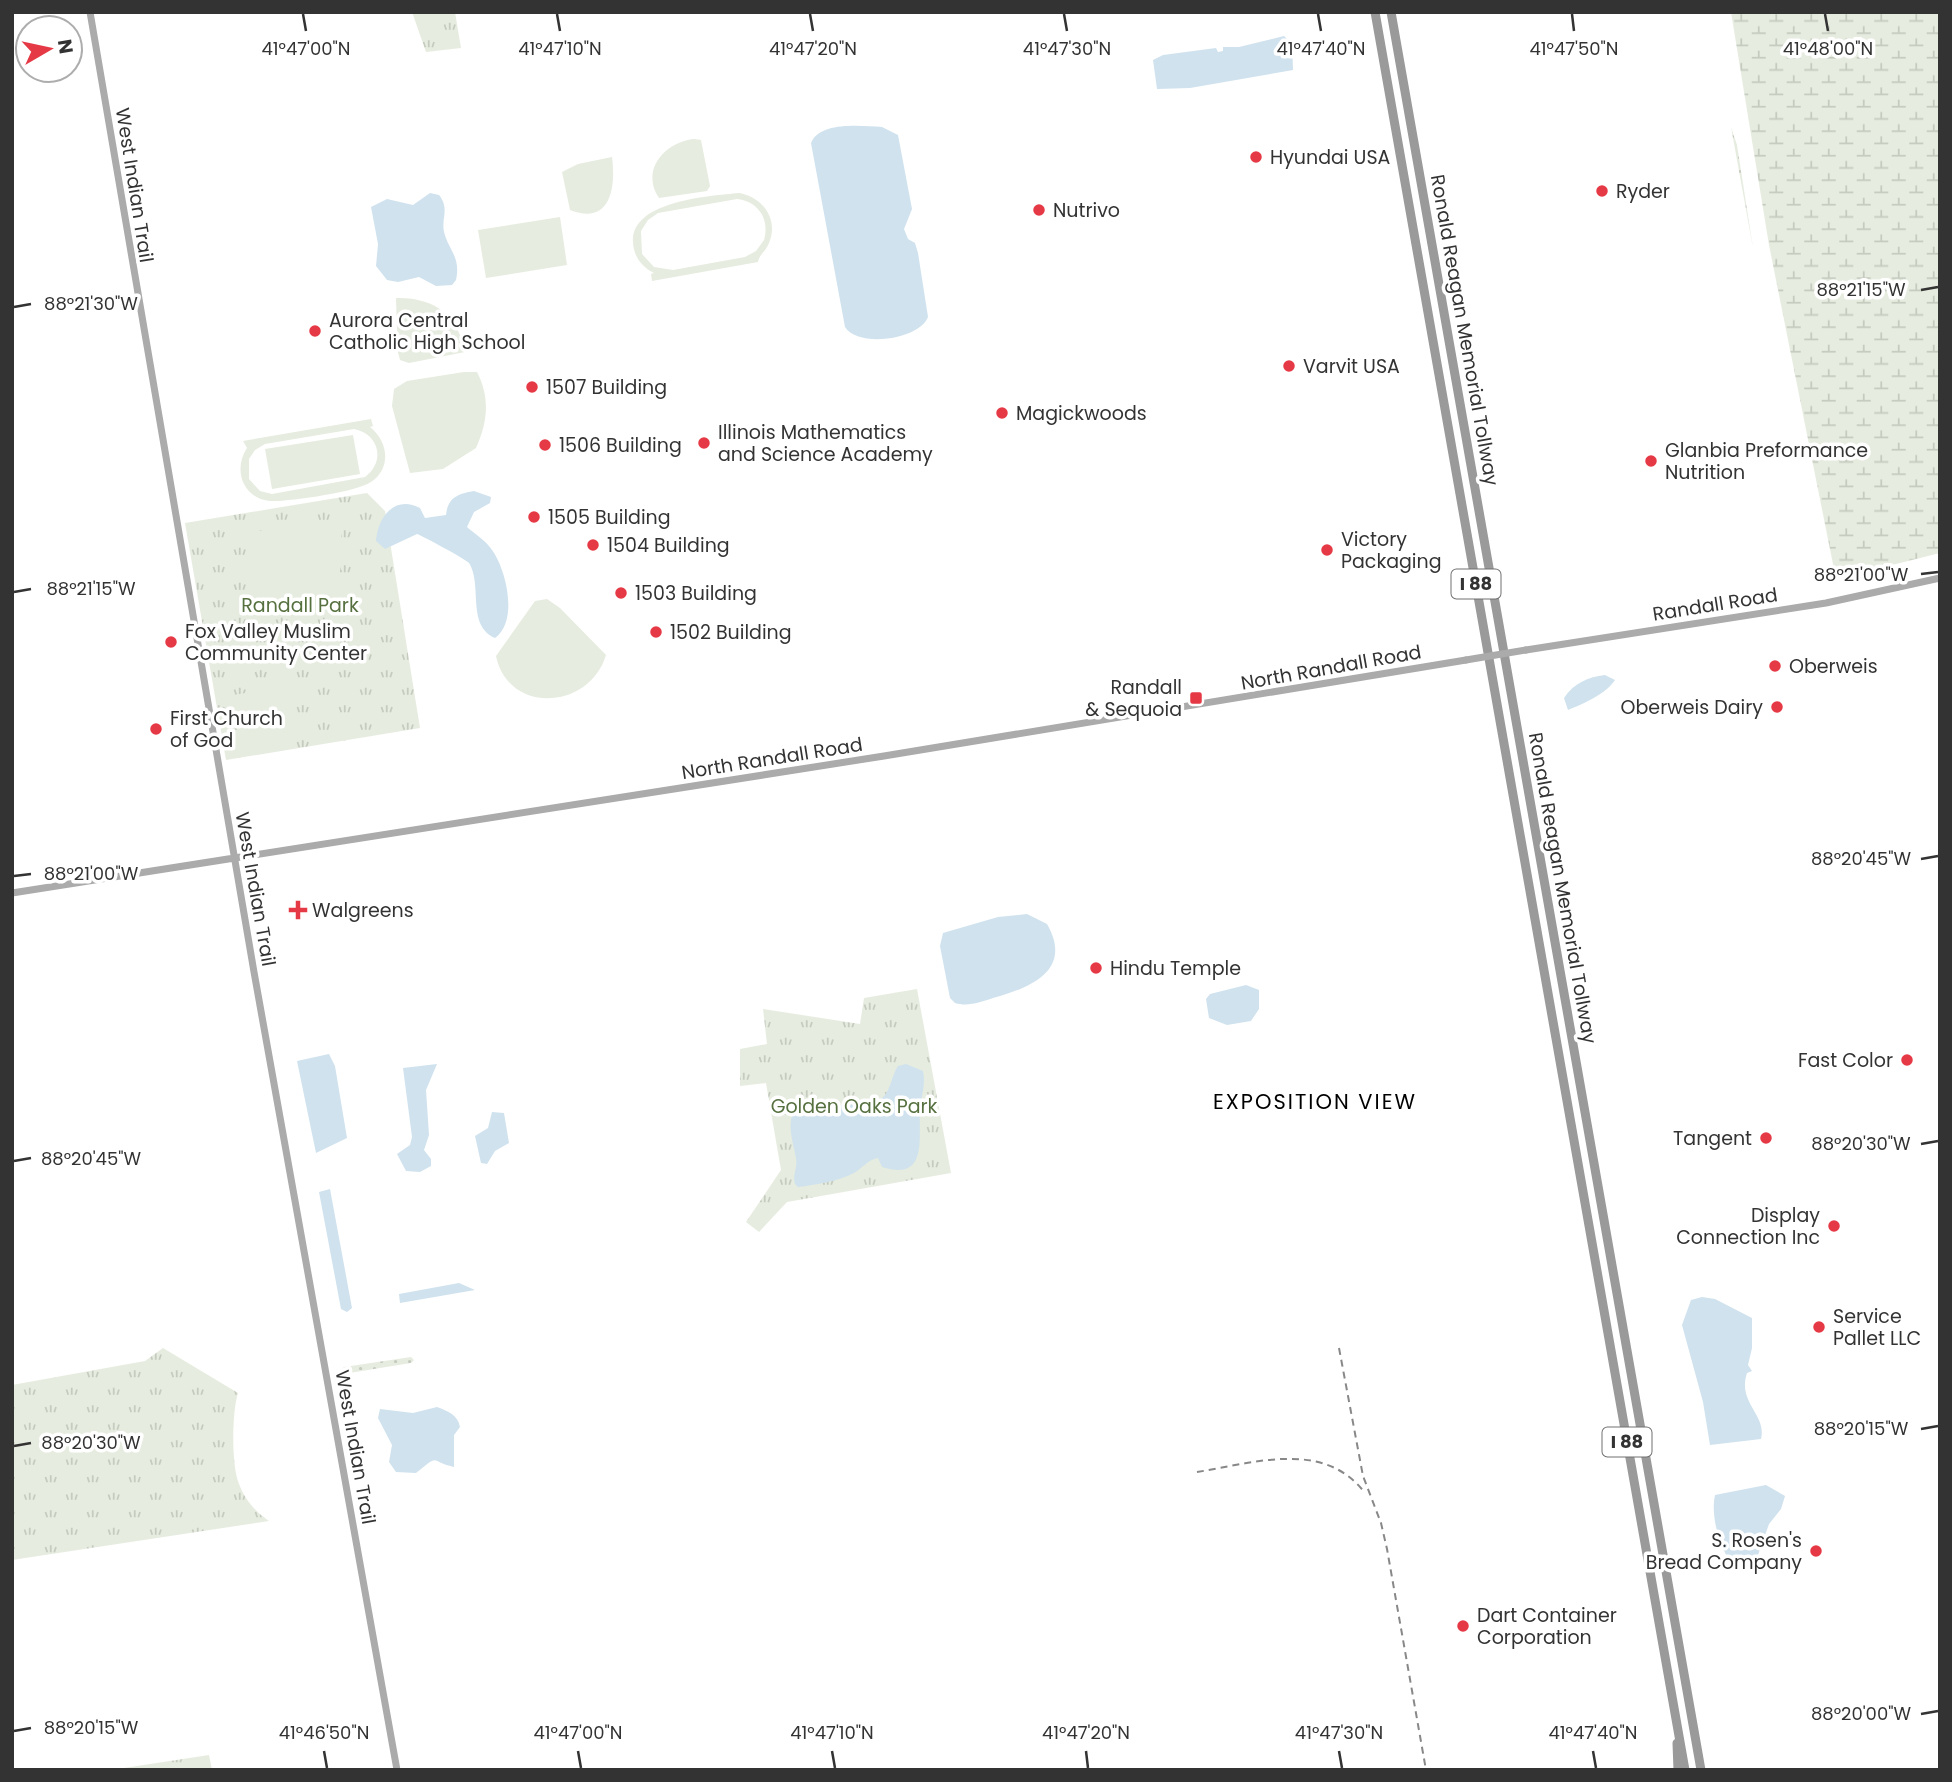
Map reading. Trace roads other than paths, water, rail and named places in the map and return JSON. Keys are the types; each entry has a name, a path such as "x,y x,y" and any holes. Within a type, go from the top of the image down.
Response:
{"highway":[{"name":"Ronald Reagan Memorial Tollway","path":"1376,12 1685,1770"},
{"name":"Ronald Reagan Memorial Tollway","path":"1391,12 1701,1770"},
{"path":"1678,1727 1678,1770"}],"main road":[{"name":"West Indian Trail","path":"90,12 234,859 397,1770"},
{"name":"Randall Road","path":"1536,649 1826,603 1940,578"},
{"name":"North Randall Road","path":"12,893 910,752 1536,649"}],"water":[{"path":"1284,36 1292,44 1293,70 1190,88 1157,89 1153,60 1163,55 1216,48 1218,52 1223,51 1223,47 1239,47"},
{"path":"882,127 898,135 912,209 904,229 908,239 915,243 918,253 928,317 922,325 901,336 875,339 852,334 845,327 811,143 823,131 832,128"},
{"path":"430,193 439,195 444,205 443,227 456,260 456,280 452,285 436,286 419,277 398,282 387,280 376,266 378,244 371,207 387,199 413,205"},
{"path":"474,491 491,497 490,503 474,512 467,527 492,550 502,569 508,595 507,620 495,638 486,632 481,624 475,582 469,563 417,534 385,549 376,541 384,516 396,506 403,504 420,508 425,518 446,515 449,504 455,497"},
{"path":"1605,675 1615,680 1606,690 1568,710 1564,698 1572,688 1587,679"},
{"path":"1027,914 1047,924 1054,940 1055,954 1044,975 1007,994 974,1004 955,1003 950,998 940,946 943,933 998,917"},
{"path":"1246,985 1259,990 1259,1009 1251,1021 1227,1025 1209,1018 1206,999 1210,994"},
{"path":"329,1054 335,1066 347,1138 316,1153 297,1061"},
{"path":"437,1064 426,1090 429,1135 424,1150 431,1159 431,1166 420,1172 406,1171 397,1154 410,1145 412,1137 403,1068"},
{"path":"906,1064 923,1071 924,1076 918,1154 914,1163 897,1170 882,1167 878,1158 841,1178 798,1187 794,1181 796,1162 791,1129 795,1112 816,1106 859,1105 881,1099 887,1092 898,1066"},
{"path":"492,1112 504,1113 509,1143 495,1151 487,1164 481,1163 475,1136 488,1128"},
{"path":"330,1189 352,1308 347,1312 341,1309 319,1192"},
{"path":"459,1283 475,1290 400,1303 399,1294"},
{"path":"1702,1297 1715,1299 1752,1318 1752,1348 1748,1365 1752,1371 1747,1373 1745,1383 1749,1400 1760,1422 1761,1439 1710,1445 1703,1402 1682,1325 1691,1300"},
{"path":"437,1407 452,1414 459,1423 460,1427 454,1435 454,1467 435,1460 416,1473 396,1472 389,1462 392,1445 378,1418 380,1409 413,1413"},
{"path":"1766,1485 1785,1496 1781,1509 1769,1524 1753,1569 1738,1571 1727,1556 1718,1536 1714,1514 1715,1495"}],"railway":[{"path":"1339,1348 1363,1476 1381,1523 1387,1549 1426,1770"},
{"path":"1197,1472 1264,1460 1309,1460 1348,1476 1365,1493"}],"place":[{"name":"Hyundai USA","path":"1256,157"},
{"name":"Ryder","path":"1602,191"},
{"name":"Nutrivo","path":"1039,210"},
{"name":"Aurora Central Catholic High School","path":"315,331"},
{"name":"Varvit USA","path":"1289,366"},
{"name":"1507 Building","path":"532,387"},
{"name":"Magickwoods","path":"1002,413"},
{"name":"Illinois Mathematics and Science Academy","path":"704,443"},
{"name":"1506 Building","path":"545,445"},
{"name":"Glanbia Preformance Nutrition","path":"1651,461"},
{"name":"1505 Building","path":"534,517"},
{"name":"1504 Building","path":"593,545"},
{"name":"Victory Packaging","path":"1327,550"},
{"name":"1503 Building","path":"621,593"},
{"name":"1502 Building","path":"656,632"},
{"name":"Fox Valley Muslim Community Center","path":"171,642"},
{"name":"Oberweis","path":"1775,666"},
{"name":"Randall & Sequoia","path":"1196,698"},
{"name":"Oberweis Dairy","path":"1777,707"},
{"name":"First Church of God","path":"156,729"},
{"name":"Walgreens","path":"298,910"},
{"name":"Hindu Temple","path":"1096,968"},
{"name":"Fast Color","path":"1907,1060"},
{"name":"Tangent","path":"1766,1138"},
{"name":"Display Connection Inc","path":"1834,1226"},
{"name":"Service Pallet LLC","path":"1819,1327"},
{"name":"S. Rosen's Bread Company","path":"1816,1551"},
{"name":"Dart Container Corporation","path":"1463,1626"}],"district":[{"name":"EXPOSITION VIEW","path":"1315,1102"}],"park label":[{"name":"Randall Park","path":"300,605"},
{"name":"Golden Oaks Park","path":"854,1106"}]}
